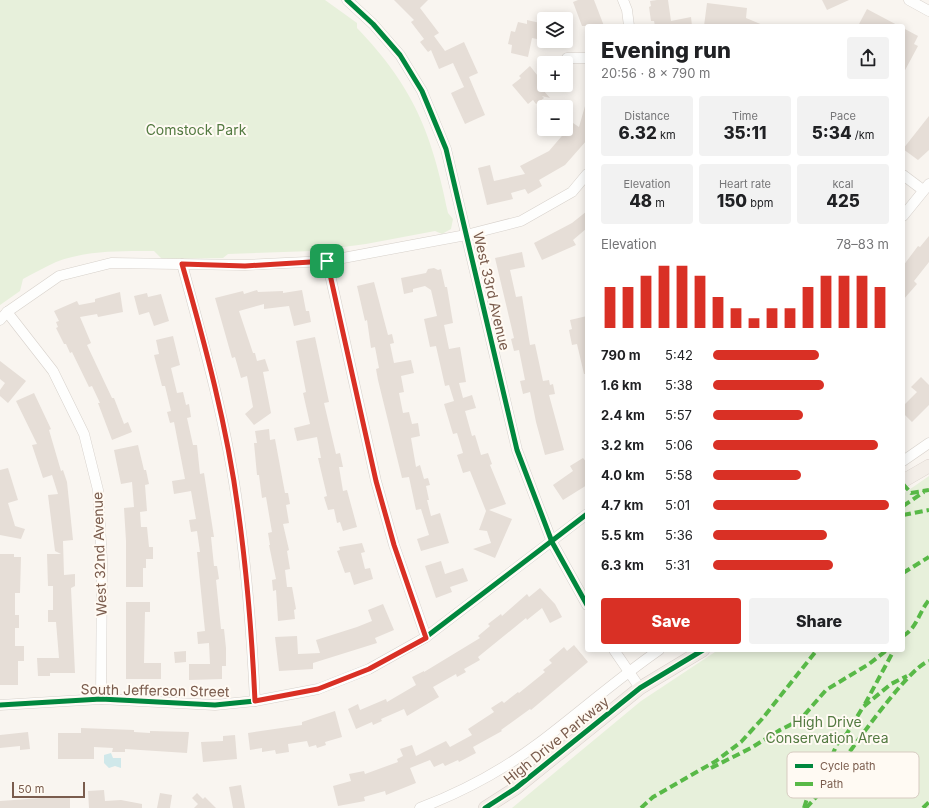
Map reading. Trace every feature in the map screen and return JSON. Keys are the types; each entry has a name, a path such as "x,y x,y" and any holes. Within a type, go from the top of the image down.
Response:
{"main road":[{"path":"905,480 929,466"},
{"name":"High Drive Parkway","path":"485,808 516,788 640,688 700,652"}],"street":[{"name":"West 33rd Avenue","path":"347,0 373,24 400,55 422,91 446,149 517,450 552,542 585,601"},
{"path":"623,0 627,10 629,24"},
{"path":"908,0 929,11"},
{"path":"573,58 585,58"},
{"path":"0,320 7,312 59,276 111,263 245,266 327,261 466,235 521,221 572,192 585,176"},
{"path":"905,176 926,187 905,213"},
{"path":"327,261 376,481 394,545 426,638"},
{"path":"182,264 204,340 222,422 238,507 250,604 255,701"},
{"name":"West 32nd Avenue","path":"7,312 53,371 84,434 98,490 102,561 101,699"},
{"path":"905,460 929,443"},
{"name":"South Jefferson Street","path":"0,705 101,699 215,705 255,701 318,689 369,669 426,638 585,516"},
{"path":"615,652 640,688"},
{"path":"420,808 480,782 538,744 628,672 656,652"}],"green space":[{"name":"Comstock Park","path":"0,0 325,0 357,23 357,28 377,50 407,92 418,113 435,159 448,213 453,219 451,229 442,234 435,231 366,244 313,251 228,254 223,258 162,259 154,251 104,252 80,255 56,262 23,279 20,291 0,305"},
{"name":"High Drive Conservation Area","path":"929,476 929,808 512,808 641,701 715,652 905,652 905,493"}],"water":[{"path":"111,753 113,758 121,758 121,768 115,766 109,768 104,763 104,755"}],"building":[{"path":"394,0 428,0 420,8 439,33 434,36 445,51 464,42 478,73 469,77 485,115 465,124 451,93 464,87 453,63 439,69 431,50 428,52 420,42 424,39 411,22 414,20"},
{"path":"578,0 594,0 603,24 585,24 585,26 582,26 573,2"},
{"path":"668,0 671,21 691,17 692,24 655,24 654,21 651,21 649,7 651,6 650,1"},
{"path":"822,0 849,0 827,10"},
{"path":"707,3 747,8 746,18 760,24 704,24"},
{"path":"867,9 895,24 859,24"},
{"path":"527,20 537,22 537,39 532,38 528,57 511,53 512,45 508,44 511,31 515,32 518,22 527,24"},
{"path":"905,29 918,36 914,44 918,46 905,70"},
{"path":"530,66 537,75 537,92 545,92 550,98 542,96 544,98 537,100 536,104 533,100 528,104 512,85 521,78 519,76"},
{"path":"585,106 585,142 565,165 539,180 542,186 528,194 525,189 511,193 513,199 487,205 478,168 490,165 494,181 525,174 520,166 549,151 562,136 573,136 573,123 579,127"},
{"path":"929,116 929,150 918,160 905,150 905,146"},
{"path":"585,213 585,230 573,240 576,245 542,260 534,243 572,223"},
{"path":"929,236 929,262 914,281 917,284 905,298 905,263 918,246 920,247"},
{"path":"522,252 525,267 510,270 516,297 522,296 530,345 535,344 543,381 549,380 550,385 553,384 555,394 549,395 564,450 545,455 530,392 523,394 520,381 525,380 519,350 514,351 511,339 514,338 495,258"},
{"path":"434,268 438,270 441,269 445,287 447,287 453,323 444,325 449,349 460,347 466,382 459,383 463,398 472,395 476,408 465,411 472,436 475,435 481,455 488,453 492,464 490,465 506,504 489,510 512,519 495,558 473,549 491,543 487,531 479,530 486,511 470,471 463,473 457,455 463,453 457,433 453,434 444,404 454,401 449,385 445,386 436,346 430,347 424,319 437,316 431,290 425,286 413,289 413,292 404,294 401,278 426,273 428,269"},
{"path":"374,282 388,335 392,334 394,343 390,344 394,363 411,360 414,373 401,376 404,392 399,393 403,413 409,412 412,424 418,423 420,436 411,438 416,467 420,465 424,479 428,478 430,485 426,486 429,500 427,500 431,516 440,513 449,543 421,551 417,539 429,535 421,509 416,510 409,477 402,478 378,380 376,369 379,368 375,347 371,348 367,320 365,321 357,286"},
{"path":"257,290 258,292 283,291 283,293 302,290 306,311 309,311 311,322 294,326 289,306 264,309 264,304 239,311 257,361 265,359 269,371 263,372 271,413 254,425 245,414 253,407 247,376 241,378 235,357 232,358 215,298 243,291 244,294"},
{"path":"120,292 123,312 98,317 97,314 80,317 91,343 87,345 112,398 114,398 124,424 128,422 132,432 112,440 98,403 100,403 92,386 89,387 72,352 70,353 66,344 64,344 56,328 58,327 56,322 59,321 54,311 77,301 79,305 95,302 95,299"},
{"path":"147,293 148,297 161,294 169,321 154,326 149,312 139,315 134,296"},
{"path":"585,316 585,374 577,344 572,345 569,330 572,329 570,320"},
{"path":"173,336 180,365 171,368 177,393 183,392 186,405 189,404 191,417 187,418 193,445 197,445 200,474 204,473 214,537 211,537 214,566 217,566 219,579 216,580 221,629 224,629 226,648 226,666 222,666 222,679 189,680 189,664 210,664 209,643 198,644 197,632 205,631 197,552 200,552 197,531 191,532 189,520 196,519 191,491 174,494 172,481 185,479 174,422 170,423 167,412 171,411 165,386 162,386 154,355 159,354 156,340"},
{"path":"315,337 329,402 324,403 336,454 340,453 343,467 339,467 343,491 347,490 357,527 343,531 340,522 337,523 334,509 328,510 324,497 327,496 318,458 321,458 317,437 297,441 294,428 310,424 303,393 306,392 296,341"},
{"path":"0,361 26,381 8,403 0,396 0,390 5,383 0,379"},
{"path":"921,377 929,385 929,405 912,422 905,415 905,404 917,392 911,387"},
{"path":"34,393 51,429 49,430 61,471 63,470 67,482 73,540 63,541 64,575 75,574 75,586 71,588 75,673 50,673 50,676 38,676 37,658 59,658 56,622 48,622 48,610 53,610 53,586 48,586 47,554 61,554 55,551 48,495 58,494 52,475 43,478 32,445 37,444 16,401"},
{"path":"269,429 270,440 275,439 285,493 288,493 290,504 286,505 289,523 283,524 289,550 287,551 290,569 285,570 287,587 292,587 296,609 294,610 295,619 278,621 276,590 273,591 272,580 276,579 268,533 272,532 266,497 262,498 259,475 257,475 254,443 257,443 255,431"},
{"path":"138,445 149,484 145,485 147,511 140,512 141,527 147,527 149,547 153,547 153,559 146,559 146,568 143,568 143,587 126,587 124,508 134,507 132,482 121,484 114,450"},
{"path":"583,458 585,460 585,486 563,500 553,485 573,471 570,466"},
{"path":"8,468 18,500 8,503 15,526 25,529 21,539 0,535 0,470"},
{"path":"362,543 365,552 361,553 365,569 370,568 373,579 354,585 350,572 345,573 337,551 340,550 339,547"},
{"path":"0,554 14,554 14,557 21,557 20,593 15,593 15,615 19,615 19,628 15,628 15,646 24,646 24,661 18,661 18,685 0,685"},
{"path":"441,561 445,574 463,568 468,581 450,587 452,592 436,598 425,566"},
{"path":"540,588 555,604 562,617 550,623 542,608 527,620 526,618 478,657 480,660 464,669 466,672 457,677 456,674 433,687 439,697 407,716 404,709 381,719 382,721 373,725 372,722 356,729 348,709 358,704 360,710 386,699 387,702 416,685 412,677 424,672 480,638 478,636 490,626 488,624 501,614 502,616 527,594 529,597"},
{"path":"126,602 150,602 150,612 145,612 144,663 161,663 161,679 126,679"},
{"path":"383,604 394,630 375,638 377,643 313,663 313,669 279,671 275,637 297,636 298,654 320,653 316,640 372,621 368,610"},
{"path":"574,645 588,662 531,710 530,709 501,730 502,731 473,747 476,753 459,762 458,760 445,766 443,763 434,767 430,760 410,768 416,783 386,795 385,791 364,797 365,801 338,806 333,786 351,781 349,774 364,771 365,774 398,762 397,759 403,756 400,749 412,745 416,756 446,741 450,747 472,735 468,729 494,712 491,708 502,701 504,703 518,692 519,693 545,672 543,670 552,663 549,660 564,647 567,651"},
{"path":"186,651 186,662 175,663 174,652"},
{"path":"335,711 342,737 325,742 326,745 317,748 316,745 309,747 307,741 288,744 289,752 276,754 275,750 262,752 262,748 250,750 248,733 302,725 302,722"},
{"path":"81,728 134,730 134,732 150,733 150,731 189,732 187,753 125,749 125,752 112,752 113,748 94,747 94,759 58,759 58,733 81,733"},
{"path":"28,732 30,749 20,750 20,746 0,748 0,735"},
{"path":"235,735 237,759 203,762 201,742 223,741 223,736"},
{"path":"241,785 245,808 233,808 229,787"},
{"path":"104,790 105,801 121,800 142,804 142,808 89,808 88,791"},
{"path":"160,793 172,795 170,808 157,808"},
{"path":"197,793 203,799 205,797 216,808 194,808 198,804 192,798"},
{"path":"70,796 70,808 0,808 0,801"}],"marked path":[{"path":"905,486 911,493 929,490"},
{"path":"905,505 924,492"},
{"path":"905,515 929,510"},
{"path":"905,572 929,557"},
{"path":"905,635 912,629 929,600"},
{"path":"641,808 653,797 716,761 741,742 762,719 815,652"},
{"path":"711,768 751,748 780,730 800,720 826,690 869,664 884,652"},
{"path":"865,704 893,652"},
{"path":"850,752 905,681 918,668 929,661"},
{"path":"834,752 837,744 843,740 863,707 891,684 907,676"},
{"path":"804,808 807,798"},
{"path":"806,808 815,798"},
{"path":"923,808 929,802"}],"cycle path":[{"path":"347,0 373,24 400,55 422,91 446,149 517,450 552,542 585,601"},
{"path":"0,705 101,699 215,705 255,701 318,689 369,669 426,637 585,516"},
{"path":"485,808 516,788 640,688 700,652"}],"route":[{"path":"327,261 376,481 394,545 426,638 369,669 318,689 255,701 250,604 238,507 222,422 204,340 182,264 245,266 327,261"}]}
